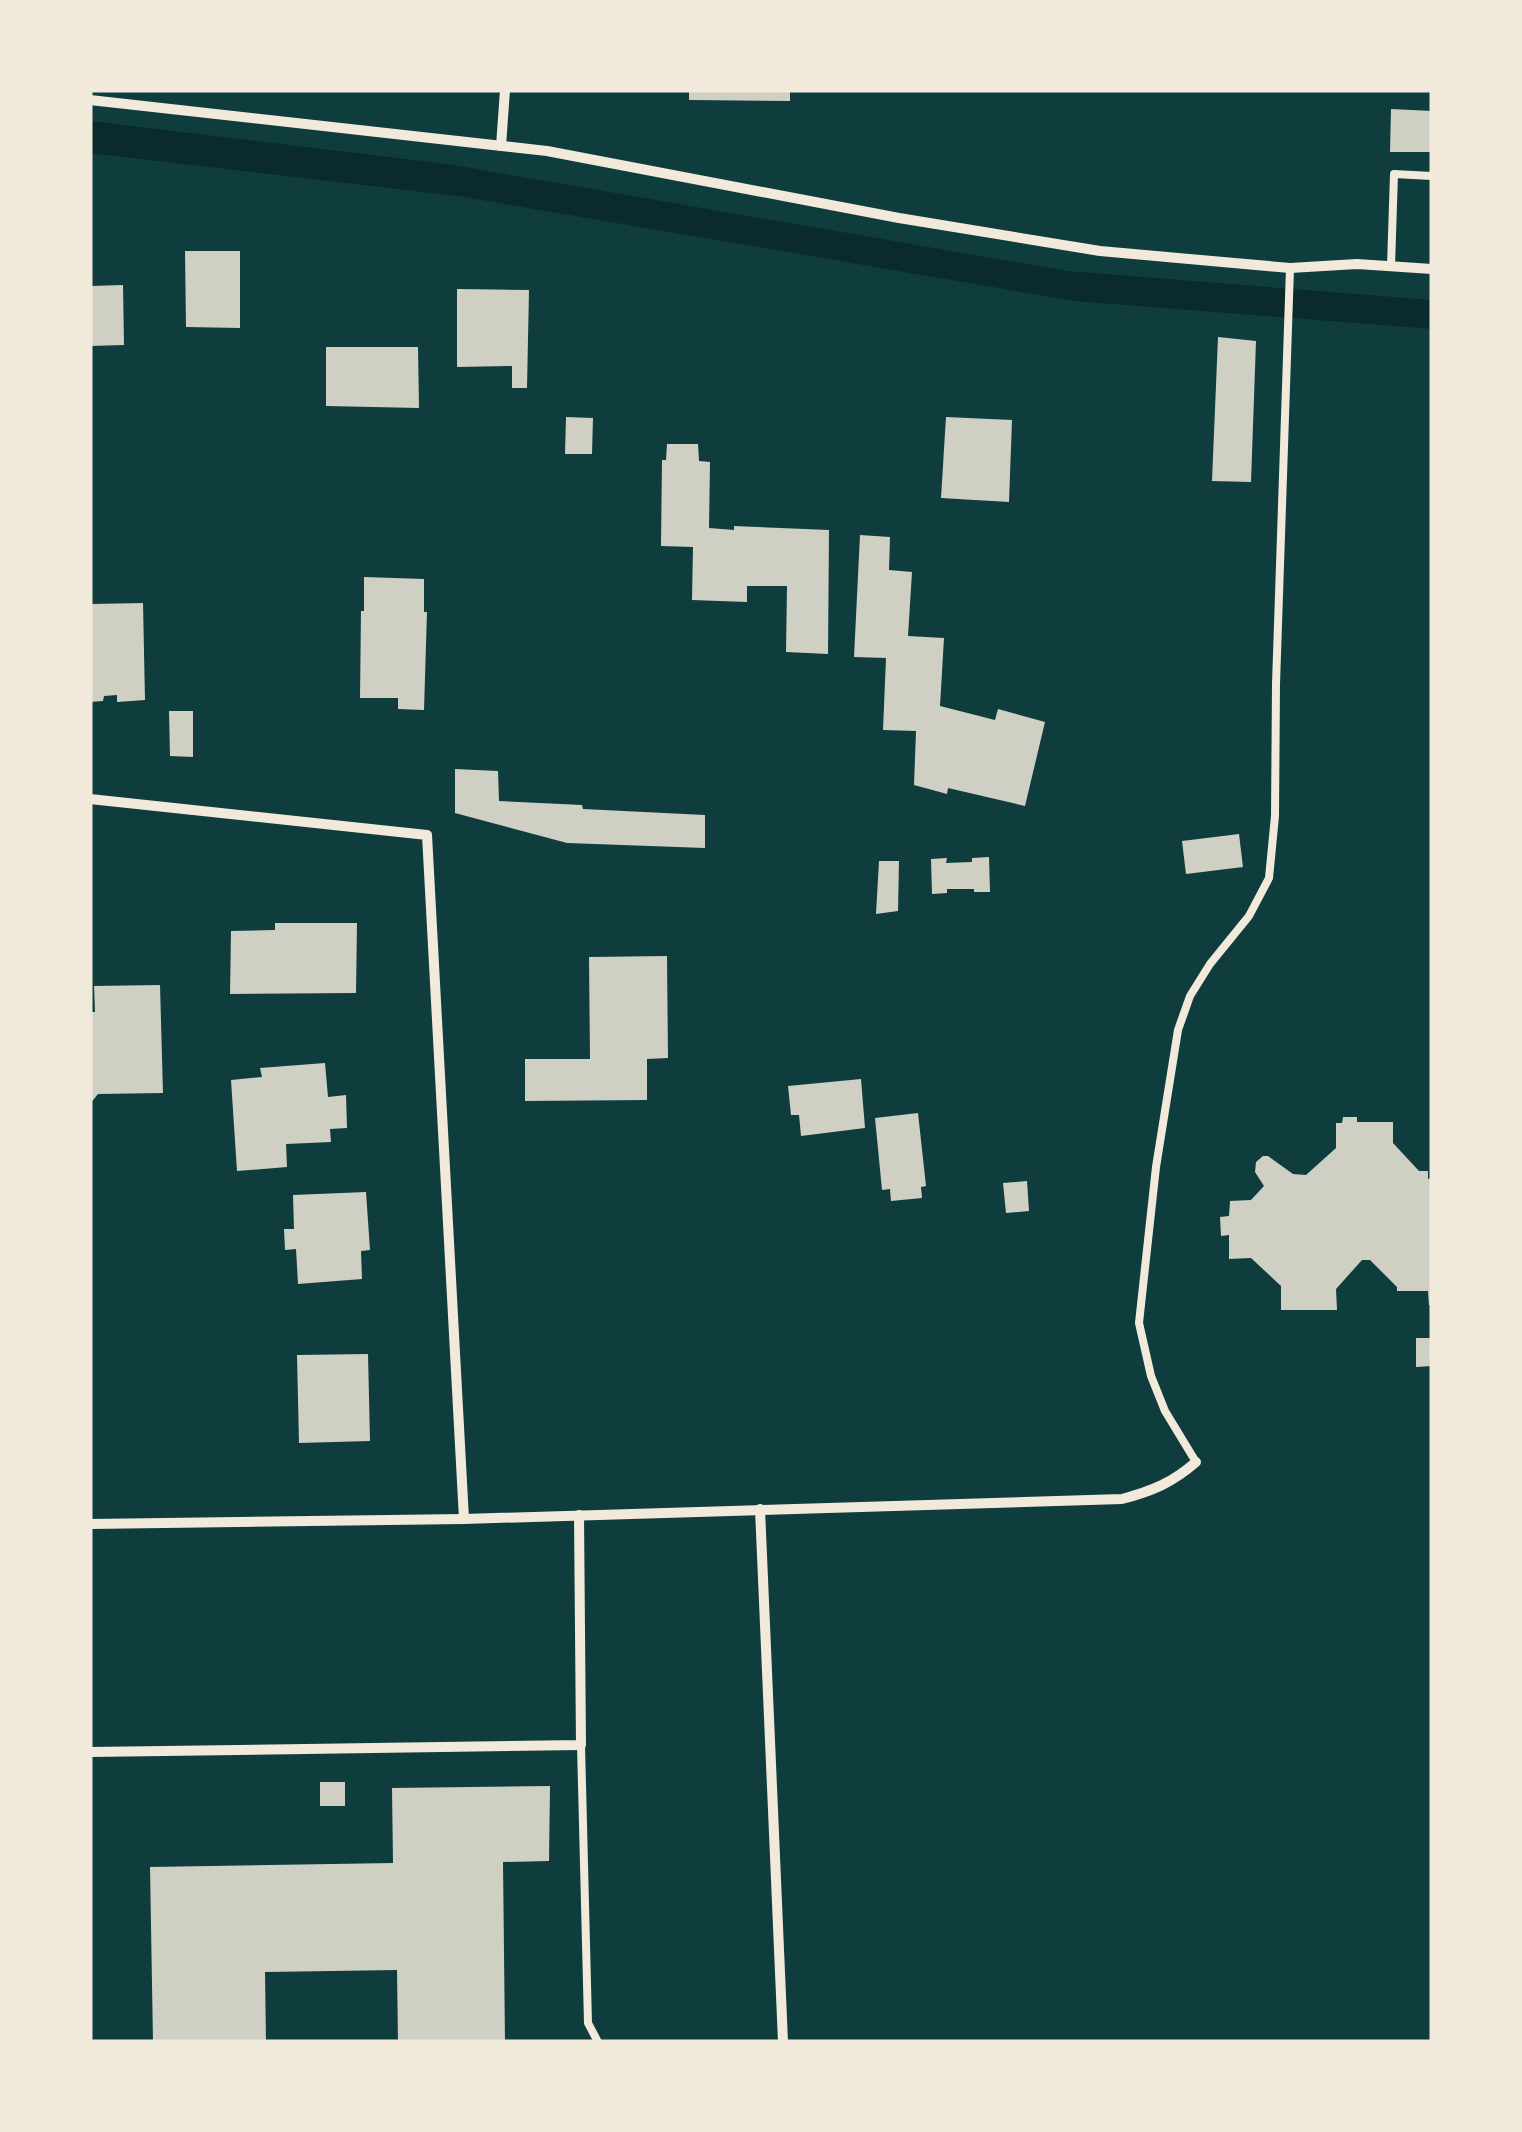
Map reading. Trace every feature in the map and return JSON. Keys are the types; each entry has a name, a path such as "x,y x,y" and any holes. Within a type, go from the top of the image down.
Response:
{"street":[{"path":"501,146 505,90"},
{"path":"90,100 546,151 899,218 1100,251 1290,268 1356,264 1432,269"},
{"path":"90,799 427,835 464,1518"},
{"path":"90,1524 464,1518 1122,1499 1150,1492 1178,1478 1196,1462"},
{"path":"760,1510 783,2042"},
{"path":"90,1752 582,1746 579,1515"}],"lane":[{"path":"1391,266 1394,174 1432,176"},
{"path":"1196,1462 1165,1411 1139,1323 1156,1166 1178,1030 1190,996 1249,916 1269,878 1275,816 1290,268"},
{"path":"582,1746 588,2023 598,2042"}],"water":[{"path":"90,121 447,164 1067,271 1432,300 1432,329 1075,301 458,196 90,153"}],"building":[{"path":"689,90 790,90 790,101 689,100"},
{"path":"1391,109 1432,111 1432,152 1390,152"},
{"path":"185,251 240,251 240,328 186,327"},
{"path":"123,285 124,345 90,346 90,286"},
{"path":"457,289 529,290 527,388 512,388 512,366 457,367"},
{"path":"1218,337 1256,341 1251,482 1212,481"},
{"path":"326,347 418,347 419,408 326,406"},
{"path":"566,417 593,418 592,454 565,454"},
{"path":"946,417 1012,420 1009,502 941,498"},
{"path":"667,444 698,444 699,461 710,462 709,528 829,530 828,654 786,652 787,586 747,586 747,602 692,600 693,547 661,546 662,460 666,460"},
{"path":"860,535 890,537 889,570 912,572 908,636 944,638 940,706 995,720 998,709 1045,722 1025,806 948,788 947,794 914,785 916,731 883,730 886,658 854,657"},
{"path":"364,577 424,579 424,710 398,709 398,698 360,698"},
{"path":"143,603 145,700 117,702 117,695 90,702 90,604"},
{"path":"169,711 193,711 193,757 170,756"},
{"path":"455,769 498,771 499,801 705,815 705,848 567,843 455,813"},
{"path":"1239,834 1243,867 1186,874 1182,841"},
{"path":"989,857 990,892 947,889 947,893 932,894 931,859 947,858 946,863"},
{"path":"879,861 899,861 898,911 876,914"},
{"path":"275,923 357,923 356,993 230,994 231,931 275,930"},
{"path":"667,956 668,1058 647,1059 647,1100 525,1101 525,1059 590,1059 589,957"},
{"path":"160,985 163,1093 98,1094 90,1104 90,1012 95,1012 94,986"},
{"path":"325,1063 328,1097 346,1095 347,1128 330,1129 331,1142 286,1144 287,1167 237,1171 231,1080 262,1077 260,1068"},
{"path":"861,1079 865,1128 801,1136 799,1115 791,1115 788,1086"},
{"path":"918,1113 926,1186 921,1187 922,1198 891,1201 890,1189 882,1190 875,1118"},
{"path":"1343,1117 1357,1117 1357,1122 1393,1122 1393,1143 1419,1171 1428,1171 1428,1179 1432,1178 1432,1305 1428,1291 1397,1291 1370,1260 1362,1260 1336,1289 1337,1310 1281,1310 1281,1286 1251,1258 1229,1259 1229,1235 1221,1236 1220,1217 1229,1216 1230,1201 1251,1200 1264,1186 1255,1172 1256,1162 1268,1156 1293,1174 1306,1175 1336,1148 1336,1123 1342,1123"},
{"path":"1027,1181 1029,1211 1006,1213 1003,1183"},
{"path":"366,1192 370,1250 361,1251 362,1279 298,1284 296,1249 285,1250 284,1229 294,1229 293,1195"},
{"path":"1416,1338 1432,1338 1432,1366 1416,1367"},
{"path":"368,1354 370,1441 299,1443 297,1355"},
{"path":"320,1782 345,1782 345,1806 320,1806"},
{"path":"550,1786 549,1861 503,1862 505,2042 398,2042 397,1970 265,1972 266,2042 153,2042 150,1867 393,1863 392,1788"}]}
